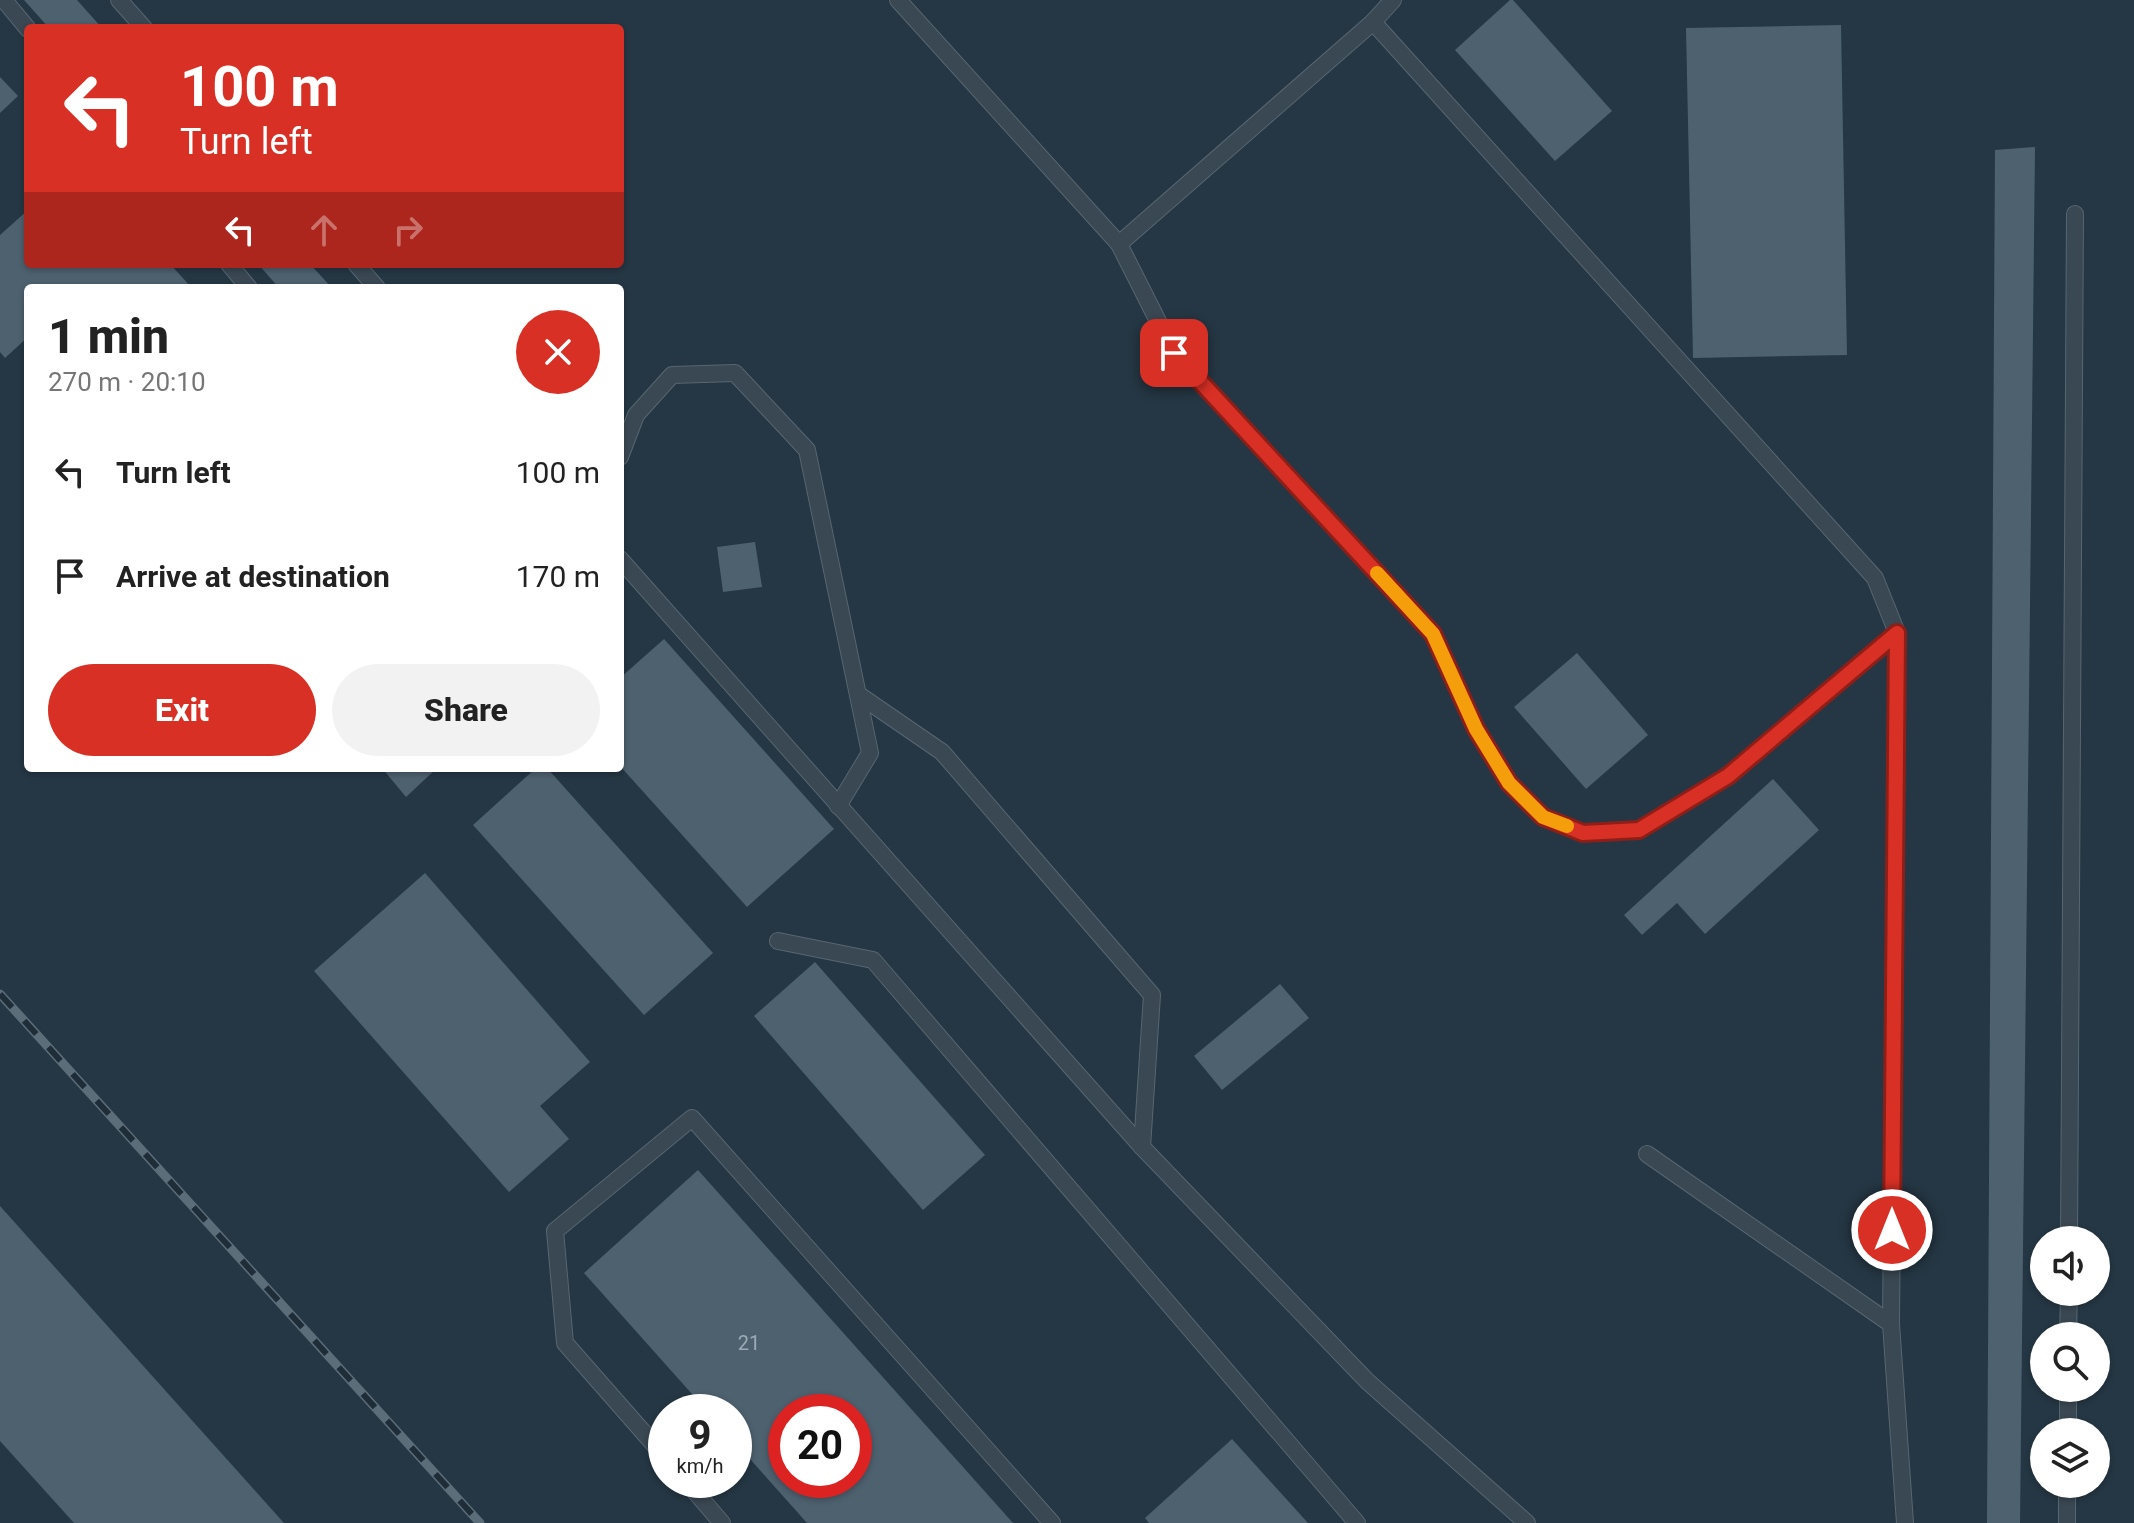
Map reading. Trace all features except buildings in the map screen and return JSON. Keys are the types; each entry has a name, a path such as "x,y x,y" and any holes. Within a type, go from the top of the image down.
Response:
{"lane":[{"path":"4,0 24,24"},
{"path":"119,0 140,24"},
{"path":"898,0 1119,244 1174,353 1433,634 1476,729 1509,783 1543,817 1583,833 1639,830 1728,776 1897,633"},
{"path":"1119,244 1373,22 1393,0"},
{"path":"1373,22 1875,578 1897,633 1891,1324 1905,1523"},
{"path":"2069,1226 2075,214"},
{"path":"232,268 246,284"},
{"path":"360,268 374,284"},
{"path":"624,446 636,415 672,375 735,373 807,450 870,753 838,806"},
{"path":"624,564 1142,1147 1367,1381 1527,1523"},
{"path":"859,695 942,752 1152,995 1142,1147"},
{"path":"778,941 873,960 1357,1523"},
{"path":"648,1438 565,1343 555,1231 692,1118 1052,1523"},
{"path":"1647,1154 1891,1324"},
{"path":"700,1498 722,1523"},
{"path":"2067,1498 2067,1523"}],"railway":[{"path":"0,994 480,1523"}],"slow traffic":[{"path":"1377,573 1433,634 1476,729 1509,783 1543,817 1567,826"}],"route":[{"path":"1174,353 1433,634 1476,729 1509,783 1543,817 1583,833 1639,830 1728,776 1897,633 1892,1230"}]}
